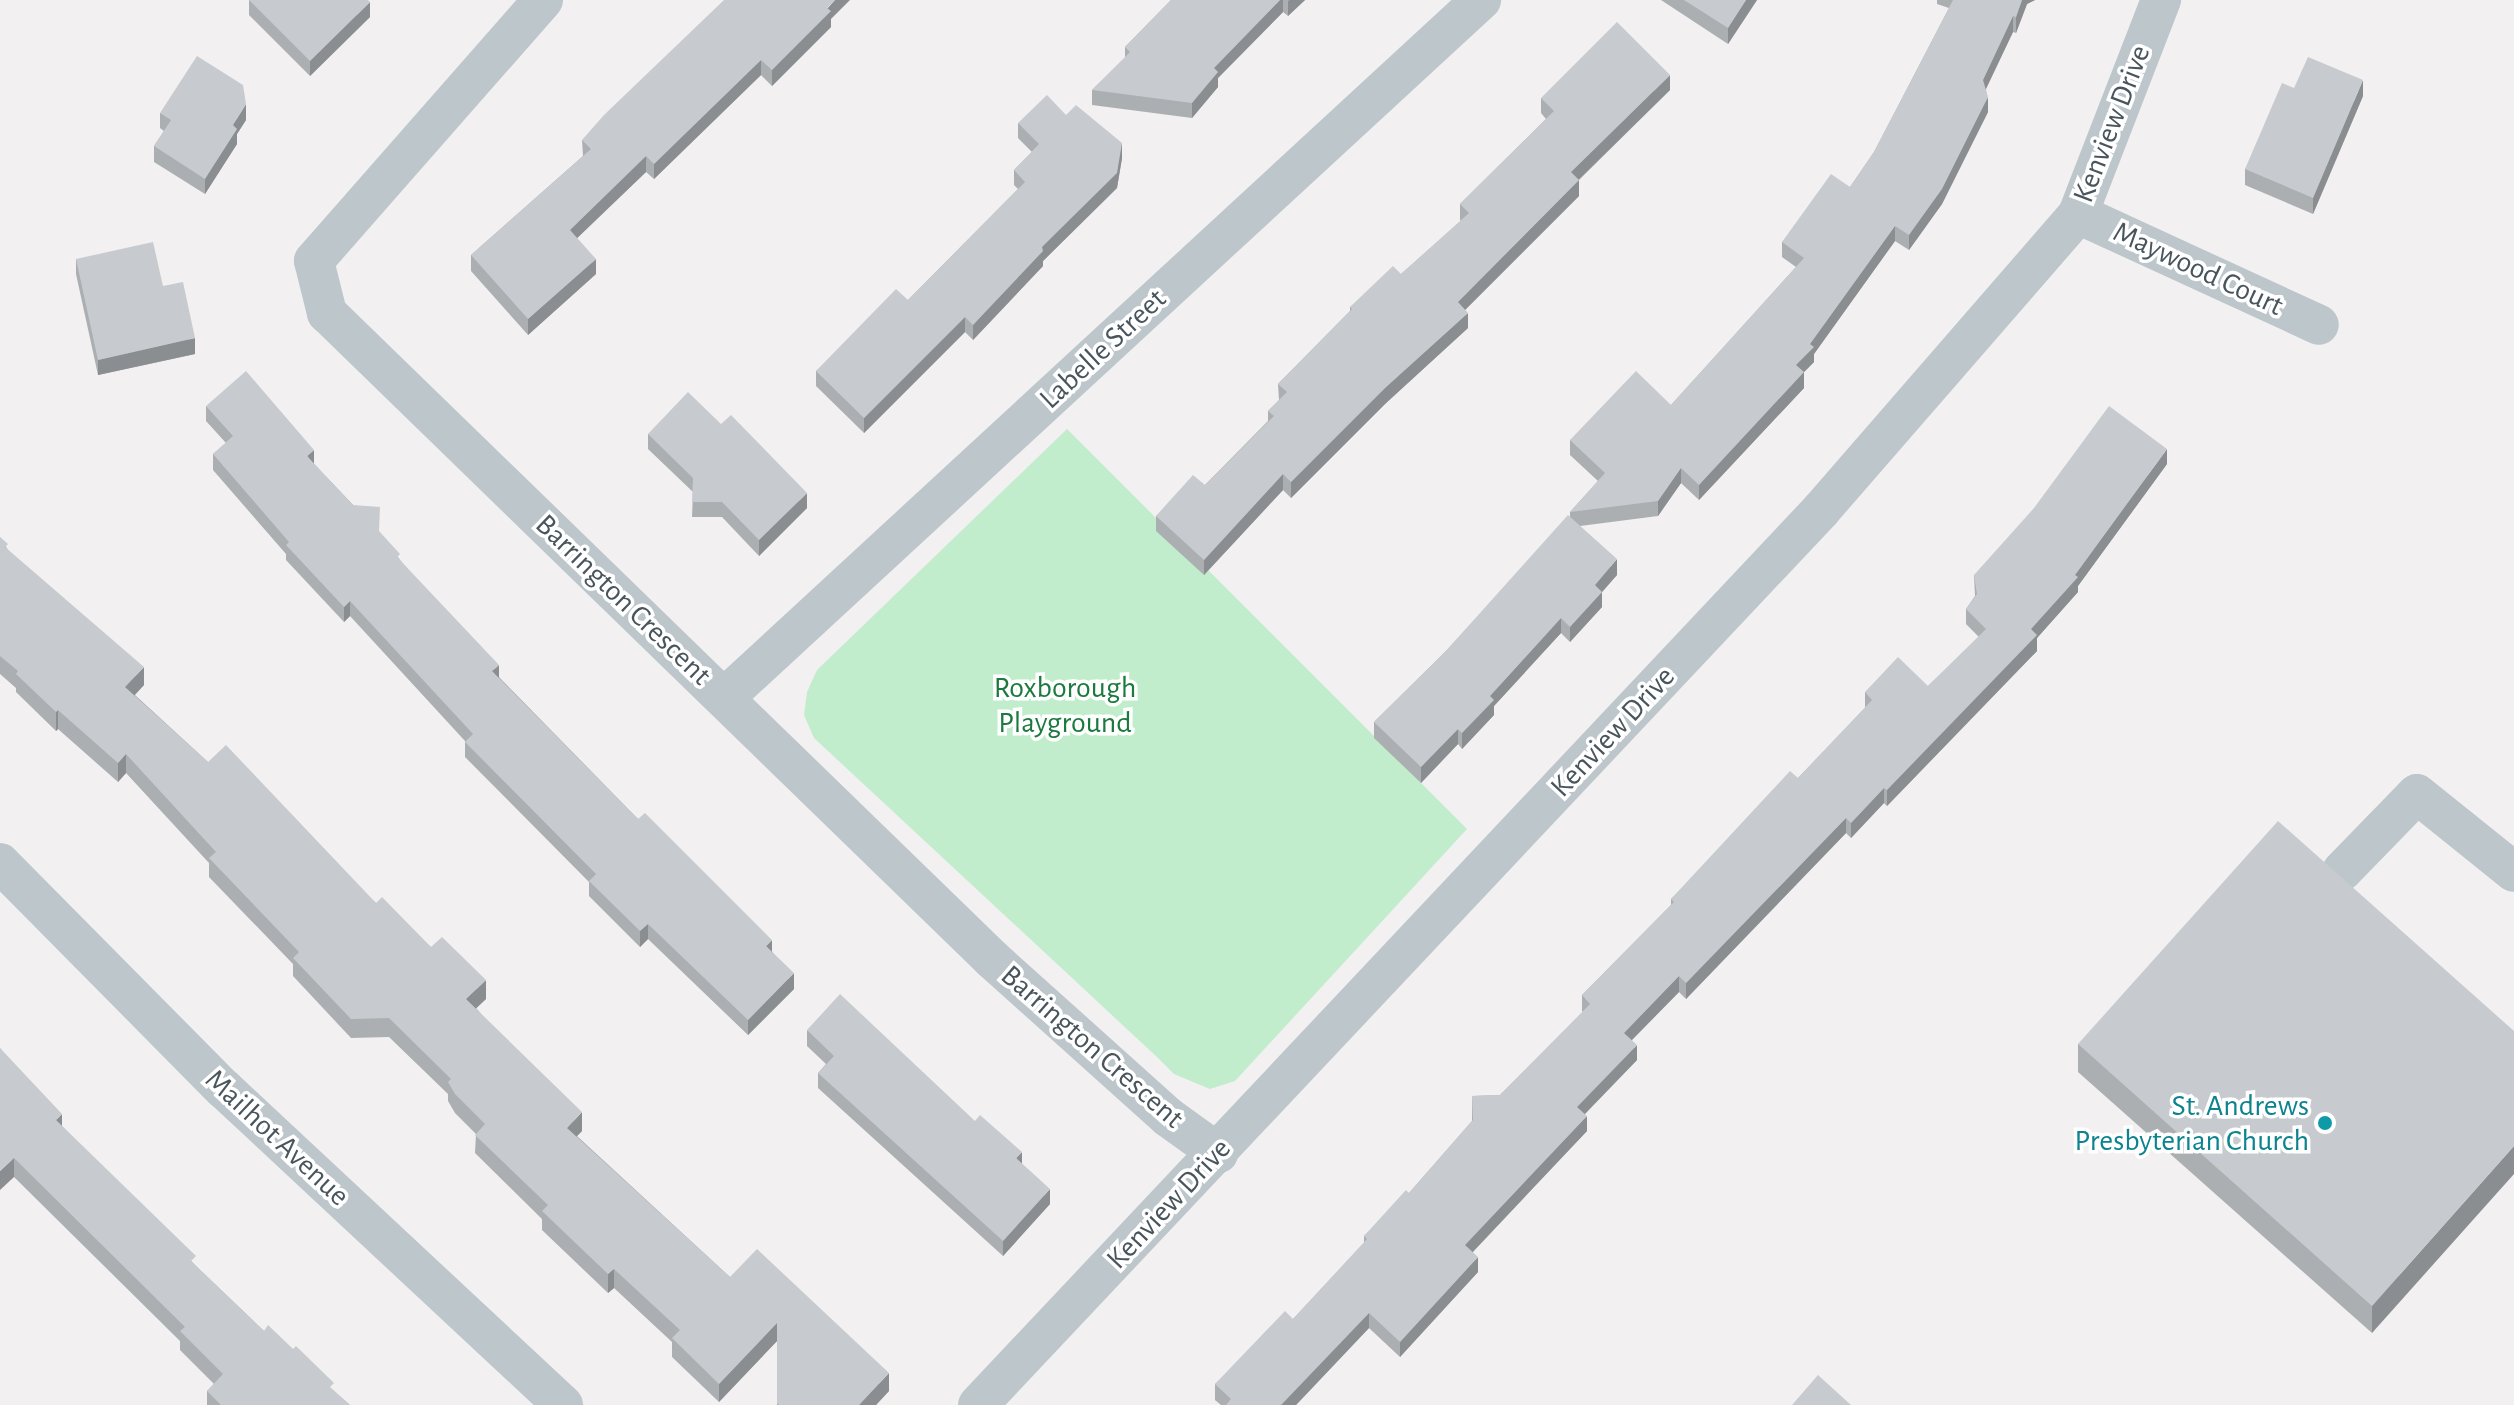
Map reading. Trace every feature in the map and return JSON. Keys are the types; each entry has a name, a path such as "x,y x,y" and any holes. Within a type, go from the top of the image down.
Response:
{"street":[{"name":"Barrington Crescent","path":"543,0 314,261 327,313 992,959 1168,1117 1218,1153"},
{"name":"Labelle Street","path":"724,698 1481,0"},
{"name":"Kenview Drive","path":"978,1405 1821,510 2078,214 2161,0"},
{"name":"Maywood Court","path":"2078,214 2319,325"},
{"path":"2342,871 2417,794 2514,872"},
{"name":"Mailhot Avenue","path":"0,863 223,1088 563,1405"}],"green space":[{"name":"Roxborough Playground","path":"1067,429 1467,829 1235,1081 1210,1089 1174,1074 814,738 804,715 807,692 817,670"}],"building":[{"path":"249,0 368,0 370,2 310,61"},
{"path":"724,0 835,0 827,8 831,11 772,70 761,60 654,164 646,156 570,230 596,259 528,319 471,255 591,149 582,140 604,115"},
{"path":"1171,0 1280,0 1214,68 1218,72 1192,103 1092,90 1130,52 1125,47"},
{"path":"1684,0 1746,0 1728,28"},
{"path":"1953,0 2022,0 1983,80 1988,97 1942,189 1909,235 1895,226 1810,344 1814,347 1796,365 1804,372 1699,485 1681,468 1658,501 1570,512 1605,473 1570,440 1636,371 1671,405 1804,258 1782,242 1831,174 1850,187 1874,152"},
{"path":"1617,22 1670,75 1571,172 1579,180 1458,302 1468,313 1385,388 1291,482 1283,474 1204,560 1156,516 1193,475 1205,485 1274,416 1268,411 1287,392 1278,384 1352,309 1350,307 1393,266 1401,274 1469,213 1460,204 1554,111 1541,98"},
{"path":"197,56 243,85 246,104 233,125 237,129 205,179 154,146 171,120 160,113"},
{"path":"2308,57 2363,80 2313,198 2245,169 2282,83 2294,88"},
{"path":"1047,95 1066,115 1076,105 1122,143 1117,173 1042,247 1043,251 973,325 965,317 864,418 816,371 896,289 908,300 1025,182 1014,170 1039,144 1018,123"},
{"path":"153,242 163,286 183,282 195,338 98,360 76,259"},
{"path":"246,371 314,450 307,456 353,505 380,507 379,531 400,554 397,557 499,665 492,671 638,819 645,813 772,940 766,946 794,973 748,1020 648,924 640,931 589,881 596,874 465,742 473,734 350,601 344,607 286,545 289,542 213,454 233,436 206,406"},
{"path":"688,392 721,424 731,415 807,493 759,540 722,502 692,502 693,478 648,434"},
{"path":"2109,406 2167,449 2075,575 2078,577 2031,629 2037,635 1887,790 1884,788 1851,823 1846,818 1686,983 1679,976 1624,1033 1637,1045 1577,1107 1587,1116 1465,1245 1478,1257 1400,1342 1369,1313 1281,1405 1226,1405 1231,1399 1215,1384 1285,1311 1293,1319 1367,1239 1364,1236 1406,1190 1409,1193 1473,1120 1472,1096 1500,1095 1590,1004 1582,995 1674,902 1671,899 1790,771 1798,778 1872,700 1865,692 1898,657 1928,686 1986,629 1966,609 1977,594 1974,575 2034,508"},
{"path":"1568,515 1617,559 1595,585 1602,592 1570,627 1561,618 1490,696 1494,700 1462,733 1458,729 1421,767 1374,722 1445,652"},
{"path":"0,537 8,544 5,547 144,667 125,687 208,762 226,745 376,903 382,897 431,947 442,937 486,980 466,999 582,1112 567,1128 730,1277 757,1249 889,1373 859,1405 777,1403 777,1323 719,1384 672,1338 680,1330 614,1269 608,1274 542,1211 548,1205 475,1135 485,1124 455,1094 448,1082 451,1079 389,1018 351,1019 293,958 299,952 209,858 216,852 126,754 118,763 58,710 56,712 0,656"},
{"name":"St. Andrews Presbyterian Church","path":"2278,821 2514,1031 2514,1146 2372,1306 2078,1044"},
{"path":"840,994 975,1121 980,1115 1022,1152 1016,1158 1050,1189 1003,1241 818,1073 834,1056 807,1030"},
{"path":"0,1048 62,1114 56,1120 196,1256 191,1261 264,1331 268,1325 293,1349 296,1346 334,1383 330,1387 350,1405 221,1405 207,1391 223,1374 180,1331 185,1327 14,1158 0,1171"},
{"path":"1818,1375 1851,1405 1792,1405"}],"place":[{"name":"St. Andrews Presbyterian Church","path":"2325,1123"}]}
